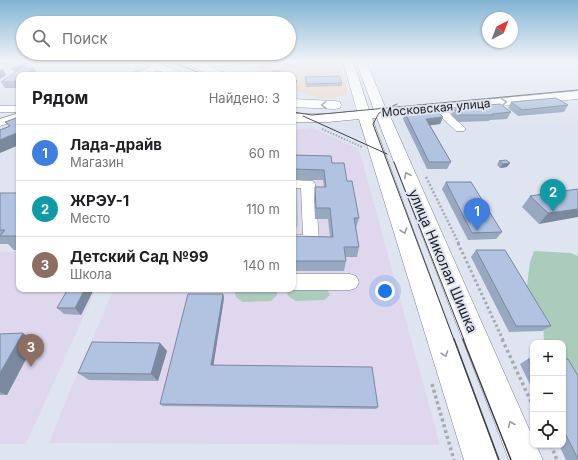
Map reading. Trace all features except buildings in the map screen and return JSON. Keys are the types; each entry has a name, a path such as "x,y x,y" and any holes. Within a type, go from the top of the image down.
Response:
{"main road":[{"name":"улица Николая Шишка","path":"361,82 375,106 526,460"},
{"name":"улица Николая Шишка","path":"368,82 481,460"},
{"name":"Московская улица","path":"414,98 578,84"},
{"name":"Московская улица","path":"296,103 318,106 438,108 578,95"},
{"name":"Московская улица","path":"296,118 328,118 375,106"}],"street":[{"path":"438,108 460,129"},
{"path":"0,109 16,110"},
{"path":"0,123 16,117"},
{"path":"296,184 308,184 311,241 296,241"},
{"path":"296,282 350,282"}],"path":[{"path":"320,128 364,148"},
{"path":"424,174 461,249 530,399"},
{"path":"552,448 557,460"}],"shaded area":[{"path":"296,82 345,82 347,88 347,94 336,97 321,98 296,91"},
{"path":"312,128 359,149 440,445 49,443 113,292 296,292 296,130"},
{"path":"16,251 16,292 95,292 26,444 0,444 0,252"}],"green space":[{"path":"297,188 298,225 296,229"},
{"path":"534,251 571,253 578,256 578,375 566,364 566,340 544,340 543,319 526,293 530,262"},
{"path":"326,287 330,295 324,300 296,301 288,296 287,292 296,292 296,289"},
{"path":"235,292 277,292 277,295 271,301 243,302 236,297"}],"tram line":[{"path":"390,108 578,90"},
{"path":"390,108 397,104"},
{"path":"296,112 312,115 390,108"},
{"path":"384,153 373,124 379,113 390,108"},
{"path":"303,116 384,153"},
{"path":"384,153 454,340"},
{"path":"394,162 464,340"},
{"path":"454,339 499,460"},
{"path":"463,339 511,460"}],"place":[{"name":"ЖРЭУ-1","path":"553,212"},
{"name":"Лада-драйв","path":"477,231"},
{"name":"Детский Сад №99","path":"31,367"}]}
